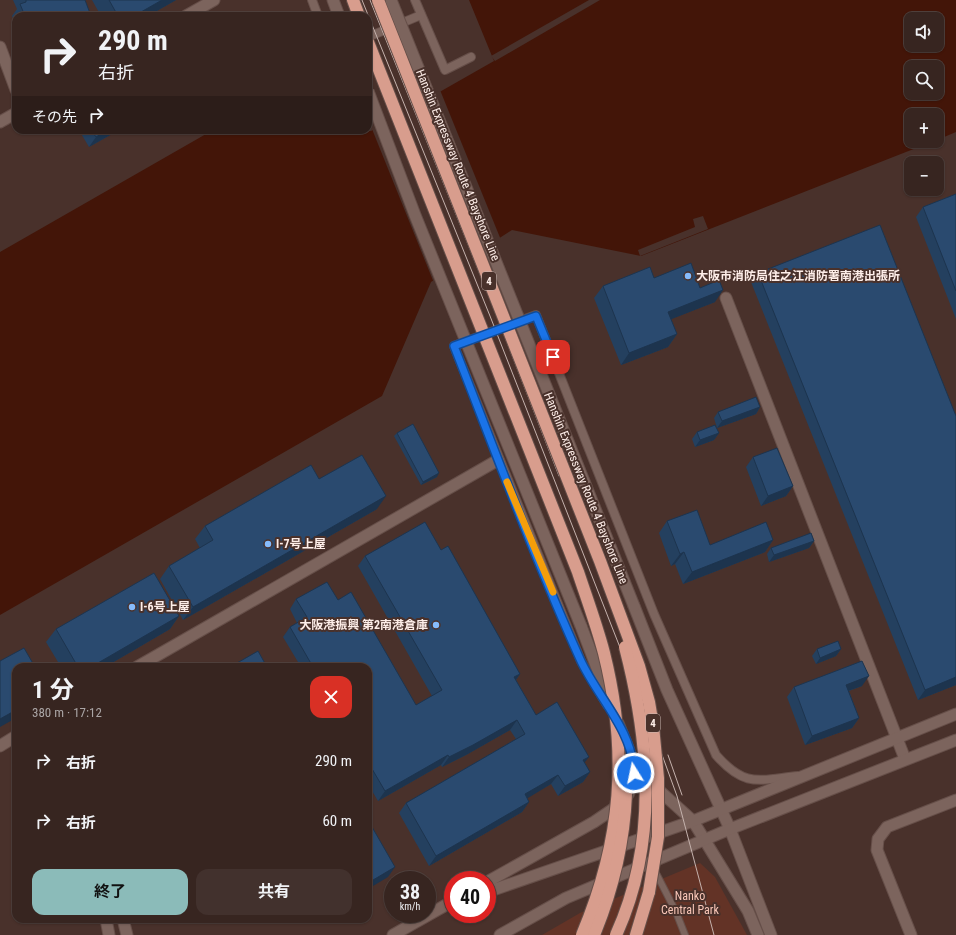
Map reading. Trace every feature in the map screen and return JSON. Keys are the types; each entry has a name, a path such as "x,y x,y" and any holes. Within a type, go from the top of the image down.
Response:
{"highway":[{"path":"353,0 358,12"},
{"name":"Hanshin Expressway Route 4 Bayshore Line","path":"378,0 600,561 645,685 656,752 659,800 657,853 649,892 636,935"},
{"name":"4","path":"372,52 578,572 598,633 609,676 616,725 618,773 616,814 610,855 595,902 582,935"},
{"path":"600,561 636,692 644,742 646,780 645,823 641,856 629,902 616,935"},
{"path":"578,572 600,627 614,673 619,699 625,750 626,791 622,839 611,887 594,935"}],"street":[{"path":"193,12 214,0"},
{"path":"312,0 316,12"},
{"path":"333,0 338,12"},
{"path":"391,0 667,690 720,810 730,829 771,935"},
{"path":"414,0 445,70 471,57"},
{"path":"372,35 421,15"},
{"path":"0,47 12,79"},
{"path":"372,102 415,215 581,626 633,762 641,774 693,822 748,911 758,935"},
{"path":"0,122 12,115"},
{"path":"726,298 905,759"},
{"path":"618,724 581,661 498,460 454,346 536,316 654,614 716,755 729,770 740,777 756,780 804,775"},
{"path":"144,663 498,460"},
{"path":"496,889 693,822 804,775 956,714"},
{"path":"0,746 12,738"},
{"path":"500,935 566,898 730,829 956,740"},
{"path":"496,877 594,822 622,803 632,784 633,762"},
{"path":"911,935 877,850 878,839 887,827 956,800"},
{"path":"657,875 676,912 685,935"},
{"path":"393,935 444,906"},
{"path":"107,923 110,935"},
{"path":"124,923 127,935"}],"green space":[{"name":"Nanko Central Park","path":"700,863 715,877 747,935 542,935 580,913"}],"shaded area":[{"path":"469,0 956,0 956,132 944,137 944,108 904,108 904,148 916,148 641,256 512,230 431,282 382,396 0,615 0,252 206,134 372,134 372,130 494,61"}],"pier":[{"path":"589,0 600,0 495,61 491,56"},
{"path":"440,90 501,240 434,283 372,129"},
{"path":"703,216 708,229 640,256 638,250 695,227 693,219"}],"building":[{"path":"26,0 85,0 90,12 23,12 20,4 26,2"},
{"path":"109,0 162,0 141,12 116,12"},
{"path":"94,134 101,134 96,137"},
{"path":"956,194 956,291 923,207"},
{"path":"880,225 956,416 956,677 925,690 758,273"},
{"path":"691,263 700,288 719,280 723,290 668,312 677,334 629,353 603,286 650,267 654,278"},
{"path":"756,397 760,407 722,421 718,412"},
{"path":"413,424 439,473 423,482 397,433"},
{"path":"715,425 719,433 700,440 697,432"},
{"path":"777,448 793,486 768,496 753,457"},
{"name":"I-7号上屋","path":"362,455 386,496 193,607 169,566 213,540 205,526 311,465 319,479"},
{"path":"697,510 710,545 766,522 773,540 692,572 684,552 680,554 667,521"},
{"path":"425,522 441,550 448,546 520,674 514,677 536,715 557,702 589,757 583,760 590,772 565,786 558,775 525,794 529,802 436,856 406,803 525,734 517,720 473,745 449,757 448,755 385,791 372,769 372,663 311,663 290,627 307,617 296,599 327,582 338,600 351,592 416,705 442,690 365,556"},
{"path":"811,533 814,541 774,555 771,548"},
{"name":"I-6号上屋","path":"154,573 179,616 98,663 76,663 56,629"},
{"path":"838,641 841,649 820,658 817,649"},
{"path":"24,648 33,663 12,663 12,712 0,719 0,661"},
{"path":"258,651 265,663 237,663"},
{"path":"862,661 869,676 846,685 859,718 812,736 794,687"},
{"path":"372,827 395,867 388,871 384,871 384,874 372,881"}],"tram line":[{"path":"362,0 367,12"},
{"path":"370,0 496,314 559,476"},
{"path":"372,25 490,316 661,752 677,796 714,935"},
{"path":"668,755 682,795"}],"slow traffic":[{"path":"507,482 553,592"}],"place":[{"name":"大阪市消防局住之江消防署南港出張所","path":"688,276"},
{"name":"I-7号上屋","path":"268,544"},
{"name":"I-6号上屋","path":"132,607"},
{"name":"大阪港振興 第2南港倉庫","path":"436,625"}],"route":[{"path":"553,357 536,316 454,346 498,460 581,661 618,724 633,762 634,773"}]}
